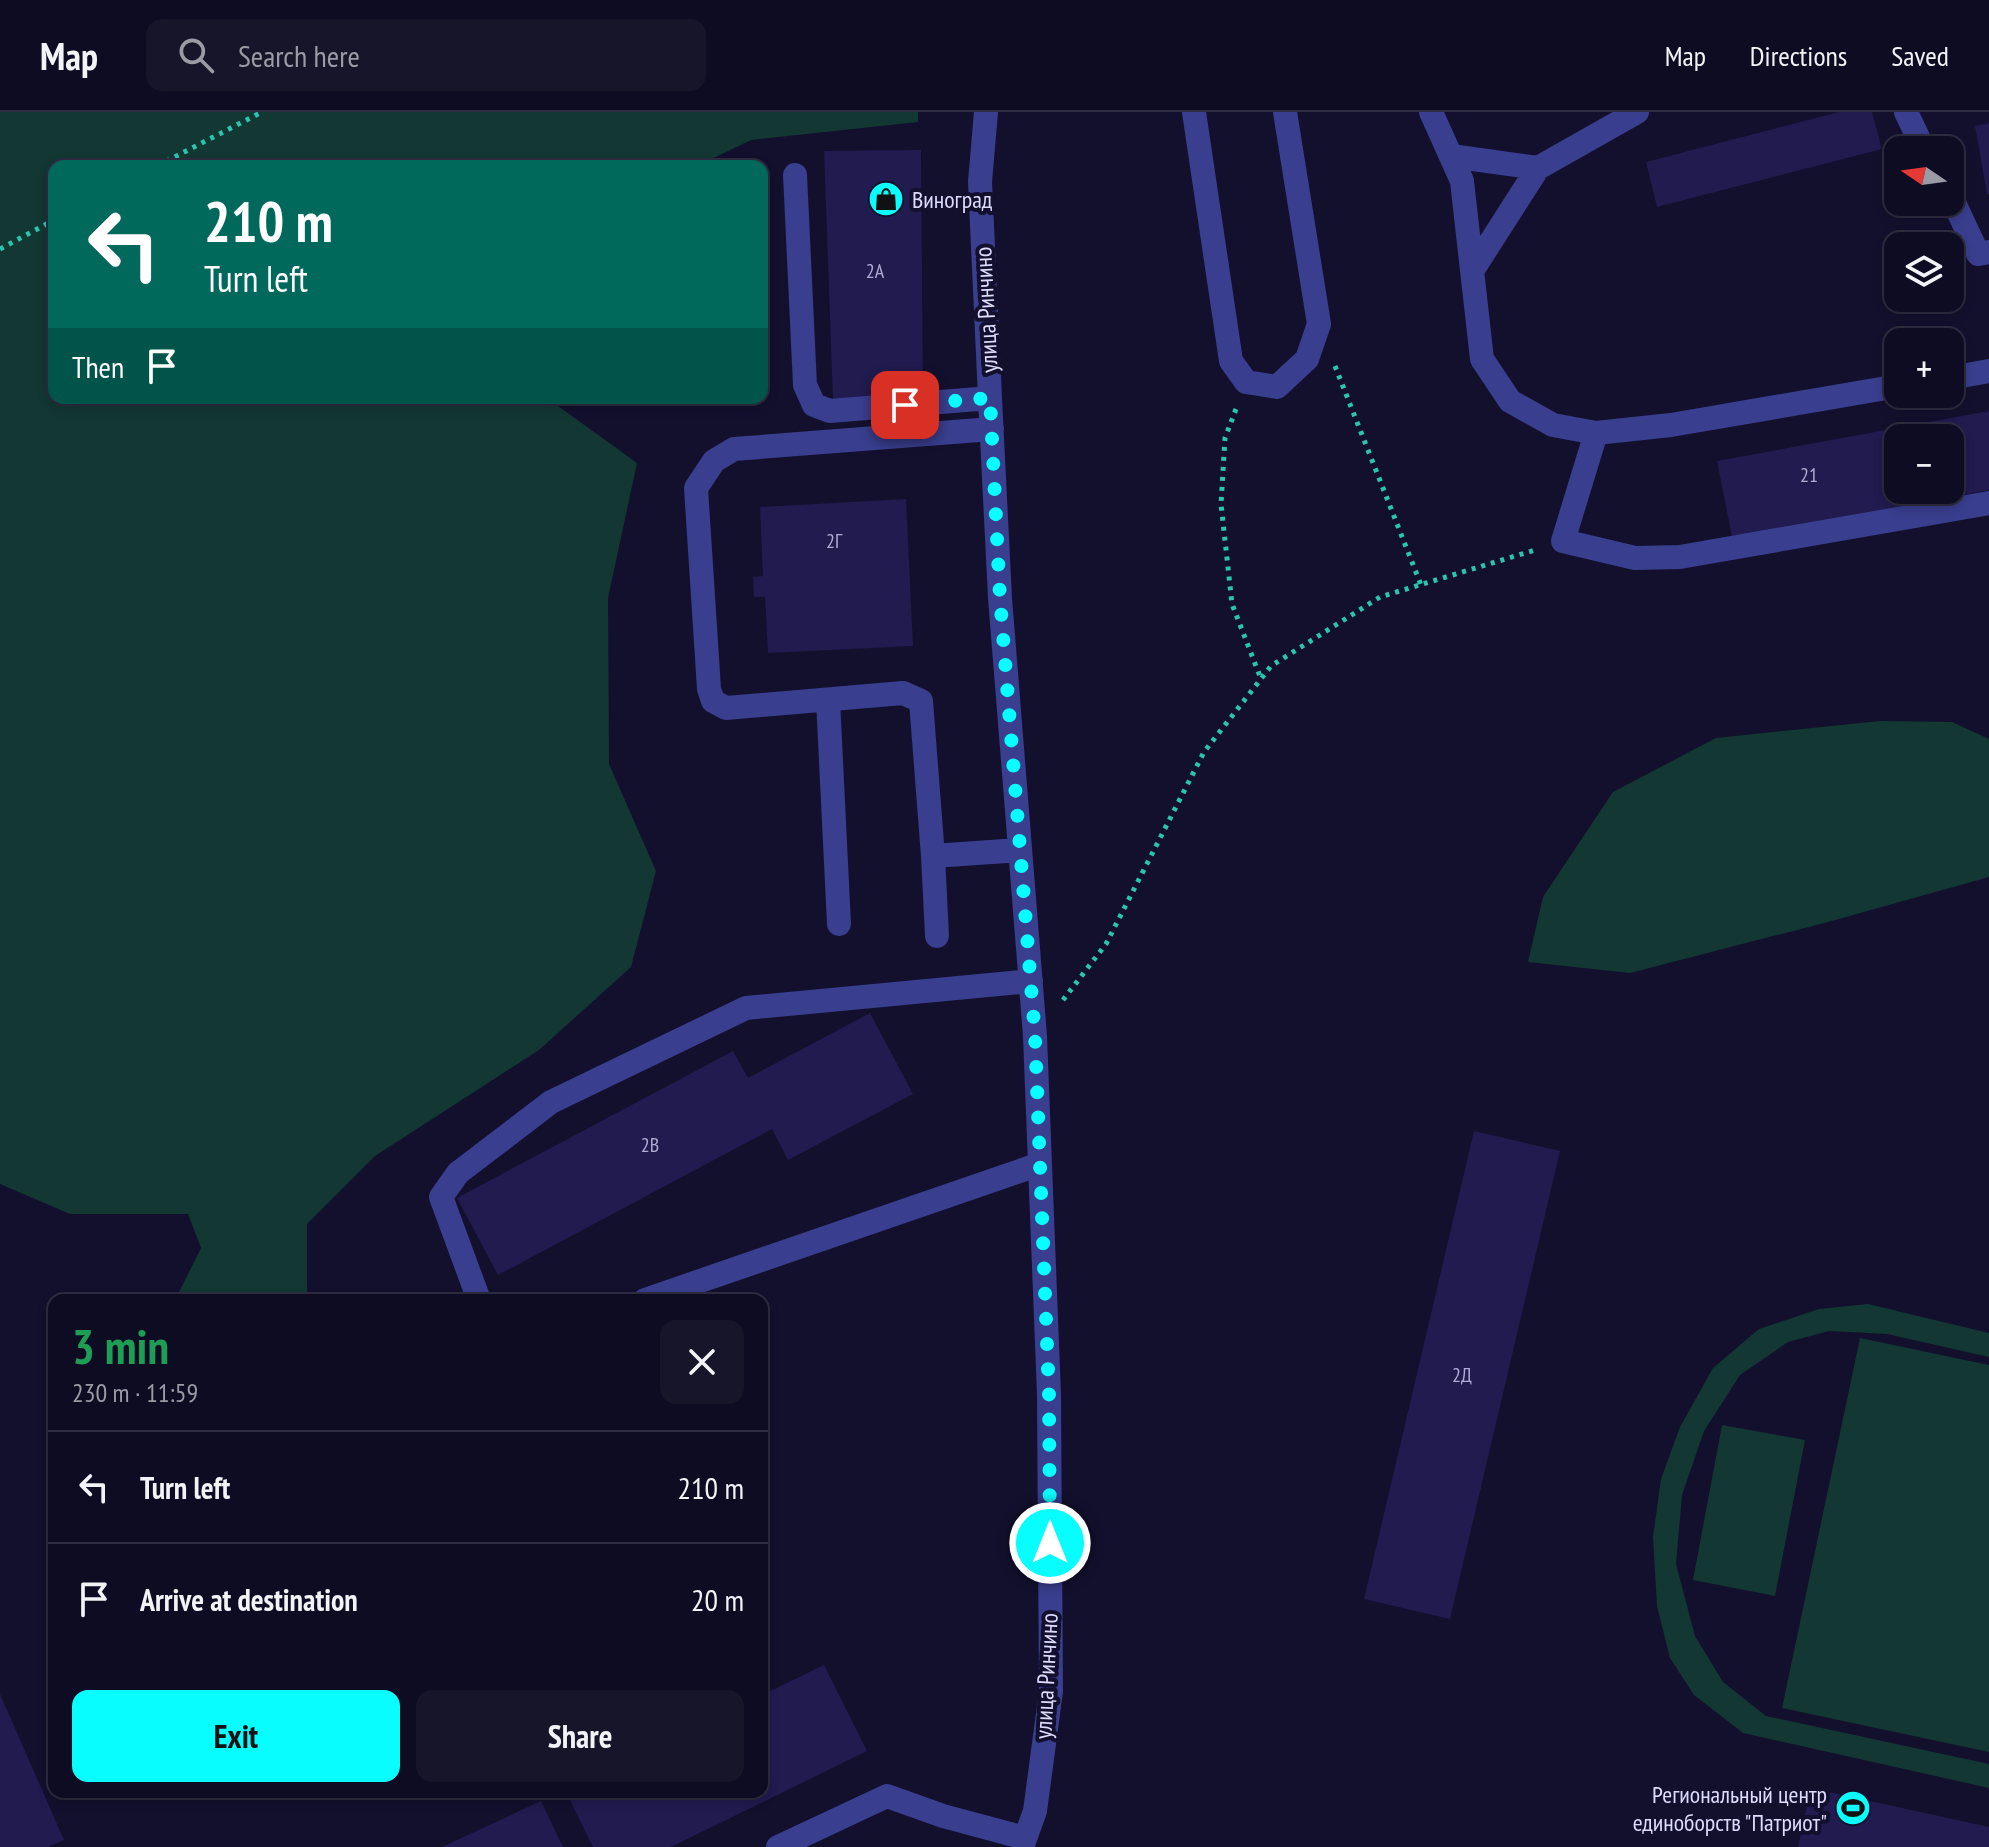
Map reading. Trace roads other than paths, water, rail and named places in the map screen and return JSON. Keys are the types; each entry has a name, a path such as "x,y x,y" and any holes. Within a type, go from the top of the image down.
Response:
{"street":[{"name":"улица Ринчино","path":"986,112 980,182 990,398 1000,598 1035,1036 1049,1395 1051,1691 1035,1811 1024,1843"},
{"path":"1194,112 1231,361 1246,382 1277,387 1307,359 1319,324 1285,112"},
{"path":"1431,112 1462,181 1482,359 1510,401 1553,425 1596,433 1671,425 1884,388"},
{"path":"1472,271 1538,168 1637,112"},
{"path":"1906,112 1917,136"},
{"path":"1451,156 1538,168"},
{"path":"795,175 805,385 814,405 830,411 990,398"},
{"path":"1960,216 1978,254 1989,252"},
{"path":"1964,375 1989,371"},
{"path":"937,936 921,701 903,693 726,708 713,701 709,689 696,488 714,461 734,449 992,429"},
{"path":"1596,433 1563,541 1635,558 1680,557 1989,503"},
{"path":"828,700 839,924"},
{"path":"933,856 1020,850"},
{"path":"477,1294 441,1197 458,1173 551,1102 746,1008 1031,981"},
{"path":"662,1294 1040,1164"},
{"path":"778,1847 887,1796 1024,1843"}],"place":[{"name":"Виноград","path":"886,199"},
{"name":"Региональный центр единоборств \"Патриот\"","path":"1853,1808"}]}
